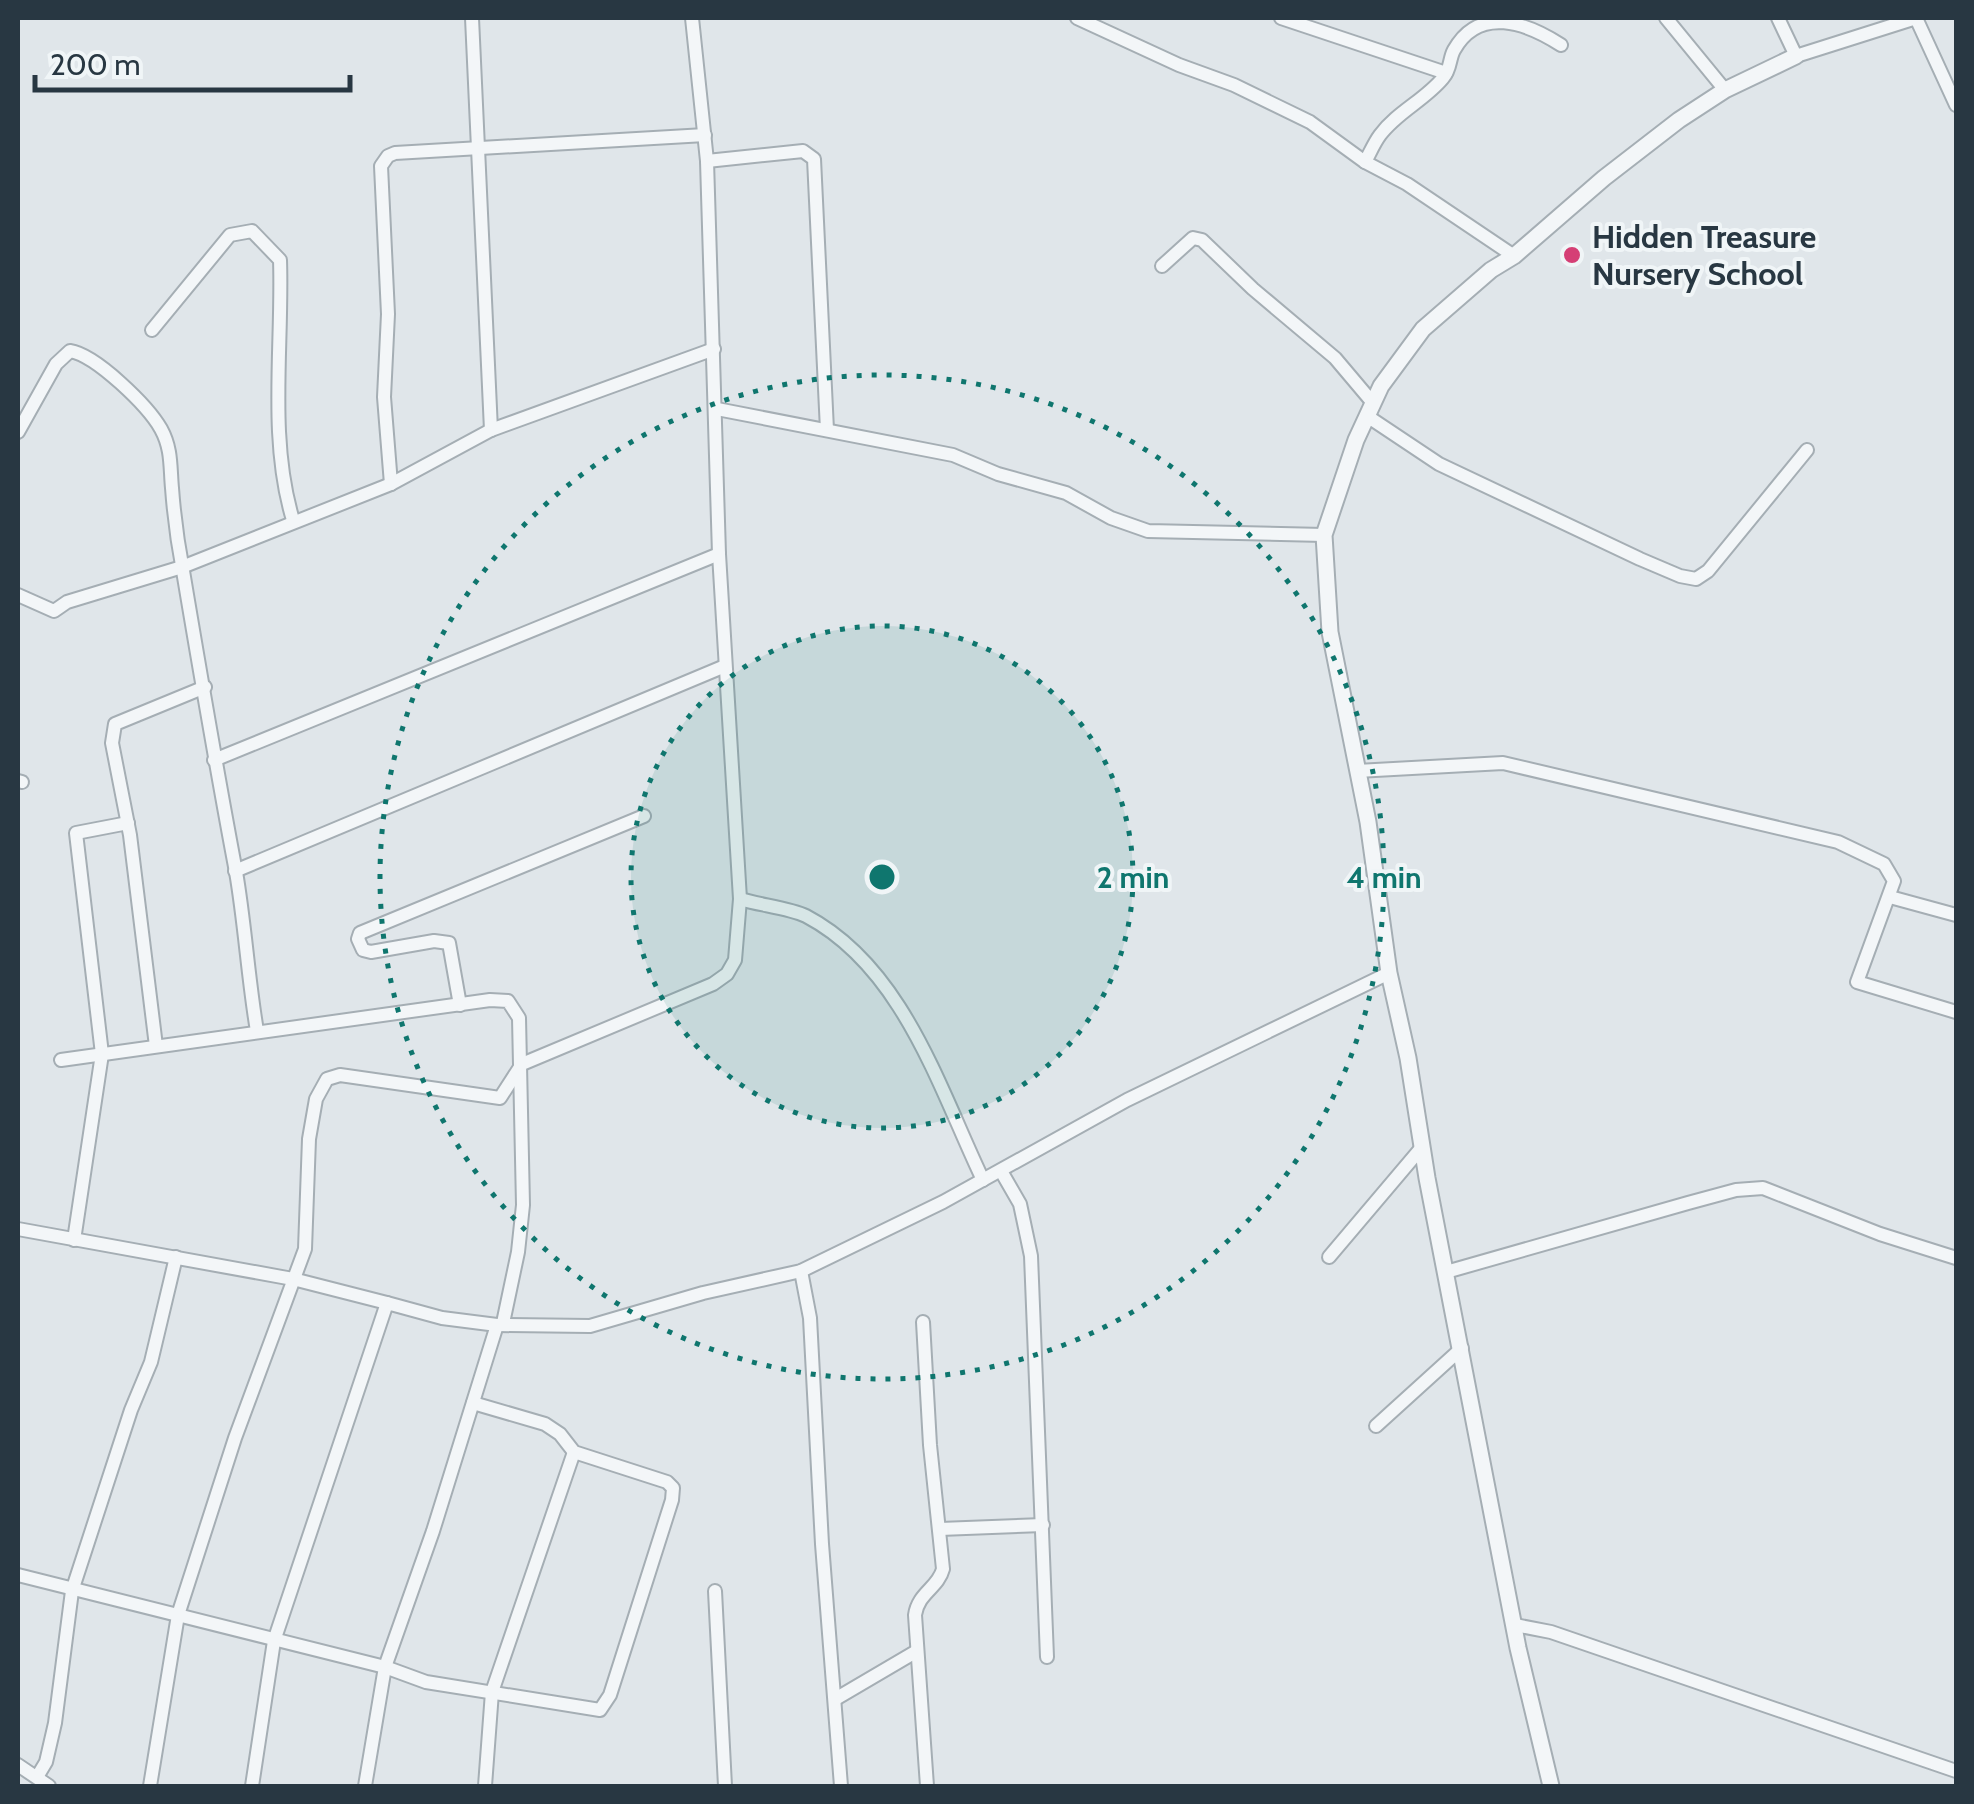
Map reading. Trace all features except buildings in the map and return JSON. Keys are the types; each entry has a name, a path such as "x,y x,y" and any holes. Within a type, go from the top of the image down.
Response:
{"street":[{"path":"472,18 490,430"},
{"path":"150,1786 178,1615 235,1438 305,1249 309,1139 316,1099 327,1079 340,1075 500,1098 522,1064 678,1000 727,974 736,960 740,898 719,554 705,135 692,18"},
{"path":"1077,18 1179,65 1264,98 1310,122 1365,162 1407,184 1514,256"},
{"path":"1281,18 1446,73"},
{"path":"1666,18 1725,90"},
{"path":"1778,18 1796,56"},
{"path":"1552,1786 1515,1624 1389,972 1386,934 1330,632 1324,535 1370,410 1399,358 1423,329 1679,120 1725,90 1796,56 1916,18 1956,104"},
{"path":"1365,162 1378,136 1446,73 1454,51 1470,31 1484,22 1519,24 1561,45"},
{"path":"391,484 384,397 388,314 383,161 395,153 705,135"},
{"path":"706,162 804,151 814,159 827,430"},
{"path":"152,330 230,235 252,231 280,260 283,473 293,520"},
{"path":"1162,266 1188,240 1202,240 1252,289 1335,358 1370,410 1439,464 1680,576 1696,579 1708,571 1807,450"},
{"path":"18,595 54,611 68,602 182,567 391,484 490,430 714,348"},
{"path":"18,432 56,364 70,351 82,352 119,382 160,428 172,459 182,567 236,871 257,1031"},
{"path":"716,409 952,455 998,474 1066,493 1111,518 1148,531 1324,535"},
{"path":"214,760 719,554"},
{"path":"236,871 725,666"},
{"path":"156,1046 128,824 112,743 115,724 204,686"},
{"path":"1357,771 1488,762 1548,772 1838,842 1884,864 1894,881 1857,982 1956,1012"},
{"path":"460,1005 450,943 434,941 370,952 363,950 358,939 360,933 644,816"},
{"path":"74,1240 102,1054 76,834 128,824"},
{"path":"1890,897 1956,915"},
{"path":"740,898 804,914 839,938 866,965 911,1029 983,1180"},
{"path":"18,1229 292,1280 442,1318 590,1326 802,1271 1001,1171 1127,1100 1389,972"},
{"path":"61,1060 460,1005 508,1001 520,1018 522,1205 518,1252 500,1324 385,1666 365,1786"},
{"path":"1329,1257 1423,1146"},
{"path":"1001,1171 1020,1204 1031,1256 1047,1658"},
{"path":"1446,1272 1688,1202 1763,1188 1880,1234 1956,1258"},
{"path":"36,1777 46,1762 54,1723 72,1590 130,1410 152,1362 176,1257"},
{"path":"802,1271 810,1318 822,1544 842,1786"},
{"path":"252,1786 274,1641 387,1303"},
{"path":"923,1322 943,1570 916,1608 927,1786"},
{"path":"1376,1426 1462,1348"},
{"path":"18,1575 385,1666 426,1682 600,1710 610,1696 672,1500 672,1488 667,1482 574,1452 560,1434 545,1424 473,1403"},
{"path":"485,1786 492,1692 574,1452"},
{"path":"940,1530 1043,1526"},
{"path":"714,1591 725,1786"},
{"path":"1515,1624 1551,1632 1956,1771"},
{"path":"836,1698 917,1651"},
{"path":"18,1765 49,1786"}],"place":[{"name":"Hidden Treasure Nursery School","path":"1572,255"}]}
